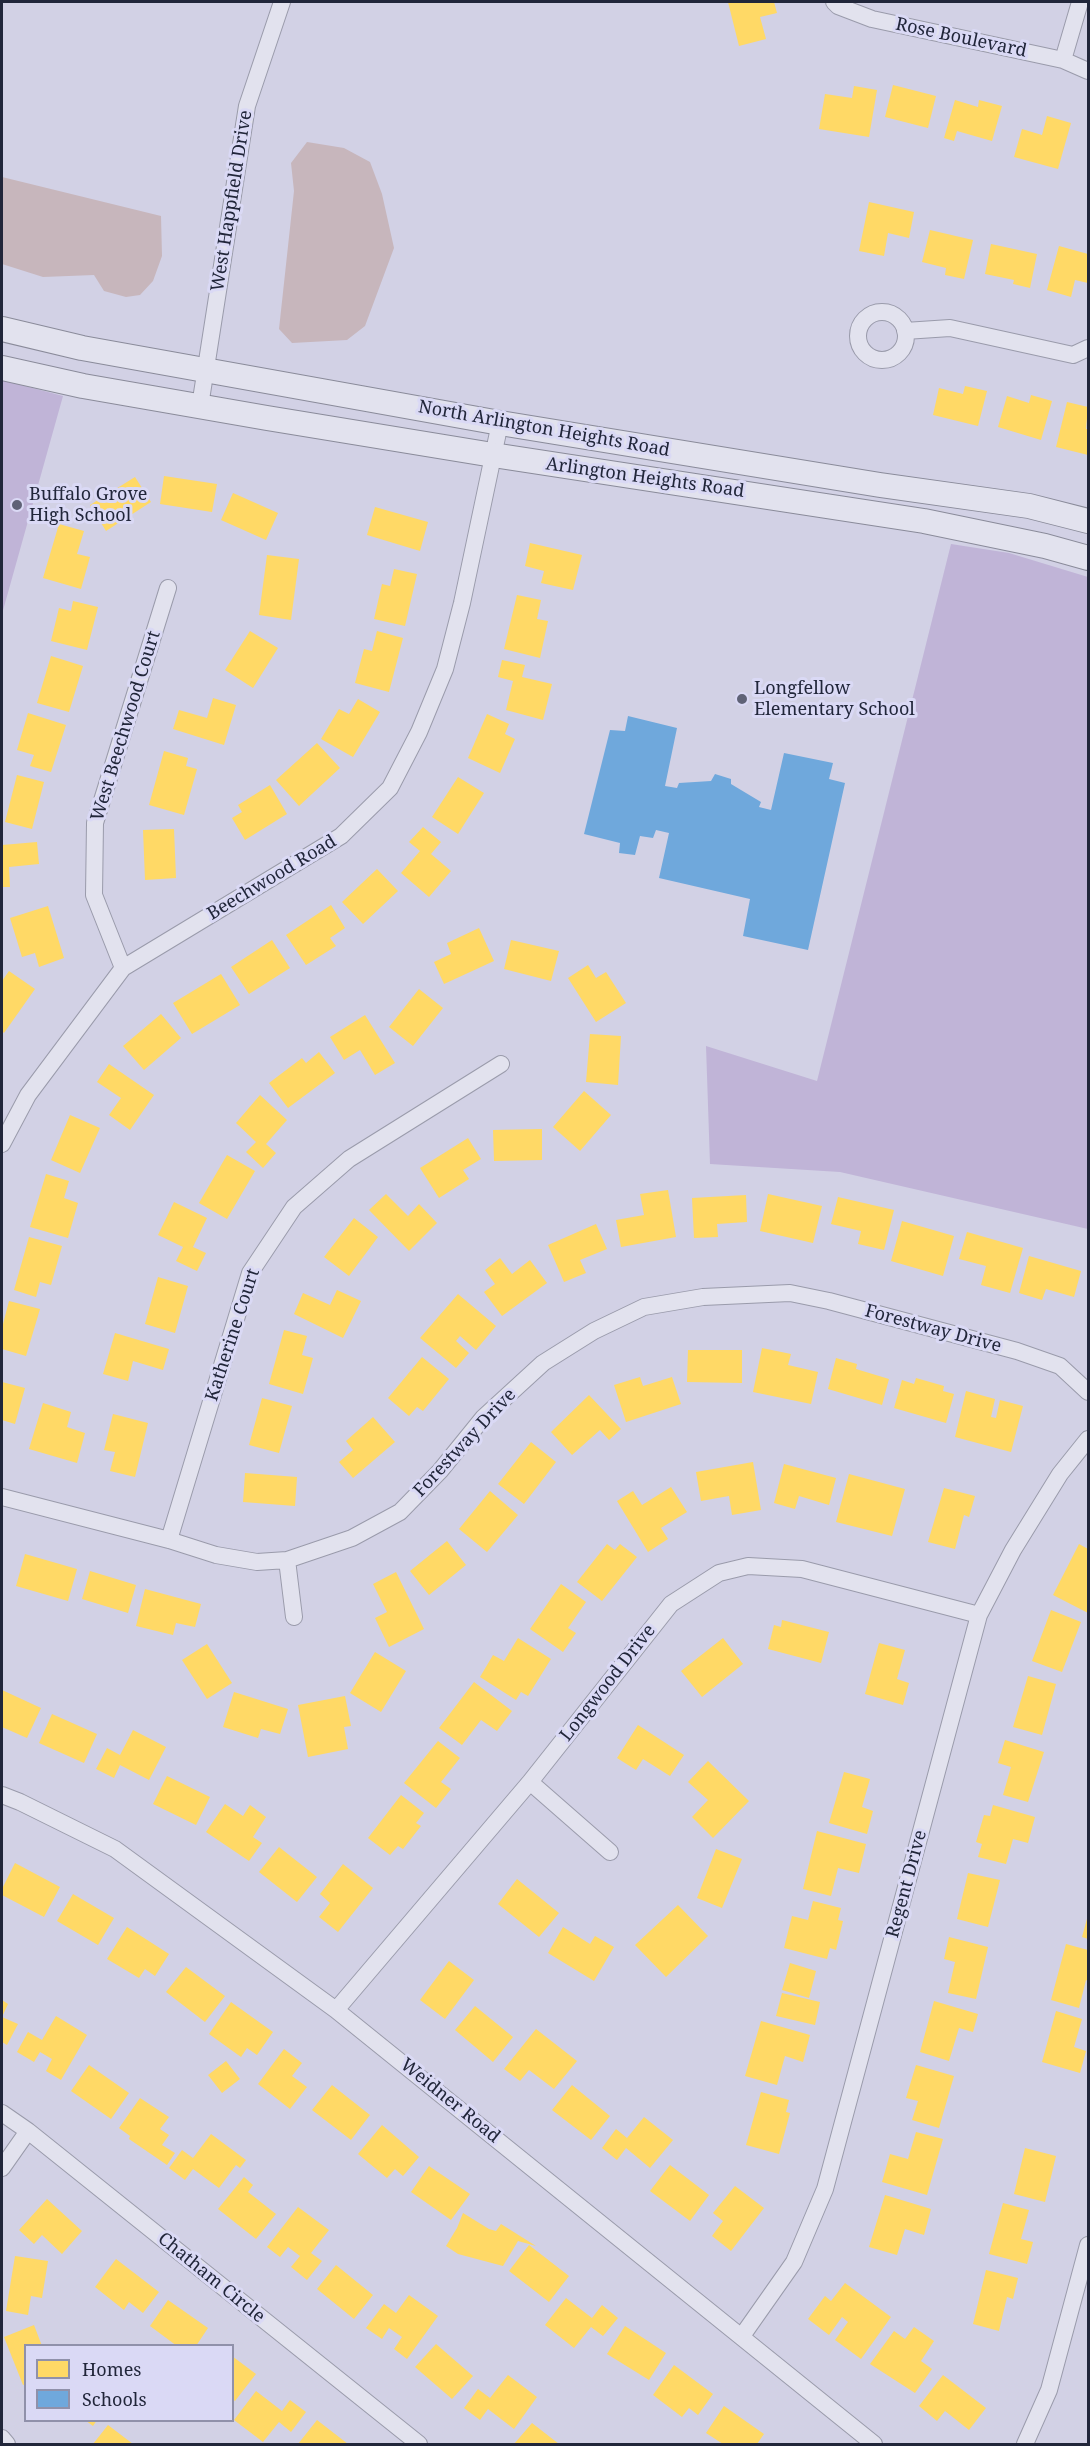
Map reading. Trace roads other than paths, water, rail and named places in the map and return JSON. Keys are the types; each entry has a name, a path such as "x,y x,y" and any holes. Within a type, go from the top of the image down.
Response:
{"main road":[{"name":"North Arlington Heights Road","path":"2,329 82,348 500,423 880,485 1029,506 1089,522"},
{"path":"2,368 83,386 200,406"},
{"name":"Arlington Heights Road","path":"200,406 493,455 924,521 1045,546 1089,558"}],"street":[{"name":"West Happfield Drive","path":"200,406 247,106 282,2"},
{"name":"Rose Boulevard","path":"834,2 838,6 872,19 1063,60 1089,71"},
{"path":"1063,60 1080,2"},
{"path":"905,331 950,328 1073,355 1089,348"},
{"name":"Beechwood Road","path":"2,1144 28,1095 123,968 341,836 390,788 419,732 445,669 462,603 500,423"},
{"name":"West Beechwood Court","path":"123,968 94,895 95,823 168,588"},
{"name":"Katherine Court","path":"169,1540 250,1273 294,1208 349,1159 501,1064"},
{"name":"Forestway Drive","path":"2,1497 226,1557 257,1562 287,1560 352,1538 400,1512 440,1471 483,1418 543,1363 594,1331 644,1307 703,1297 790,1293 829,1301 1017,1352 1060,1366 1089,1392"},
{"name":"Regent Drive","path":"742,2336 794,2262 825,2189 979,1615 1014,1550 1060,1474 1089,1439"},
{"path":"287,1560 294,1617"},
{"name":"Longwood Drive","path":"336,2010 530,1782 671,1604 719,1573 748,1566 802,1569 979,1615"},
{"path":"530,1782 610,1852"},
{"name":"Weidner Road","path":"2,1795 115,1849 336,2010 874,2445"},
{"name":"Chatham Circle","path":"2,2113 28,2131 419,2445"},
{"path":"2,2168 28,2131"},
{"path":"1024,2445 1049,2390 1089,2245"},
{"path":"2,2438 7,2445"}],"place":[{"name":"Buffalo Grove High School","path":"17,505"},
{"name":"Longfellow Elementary School","path":"742,699"}]}
